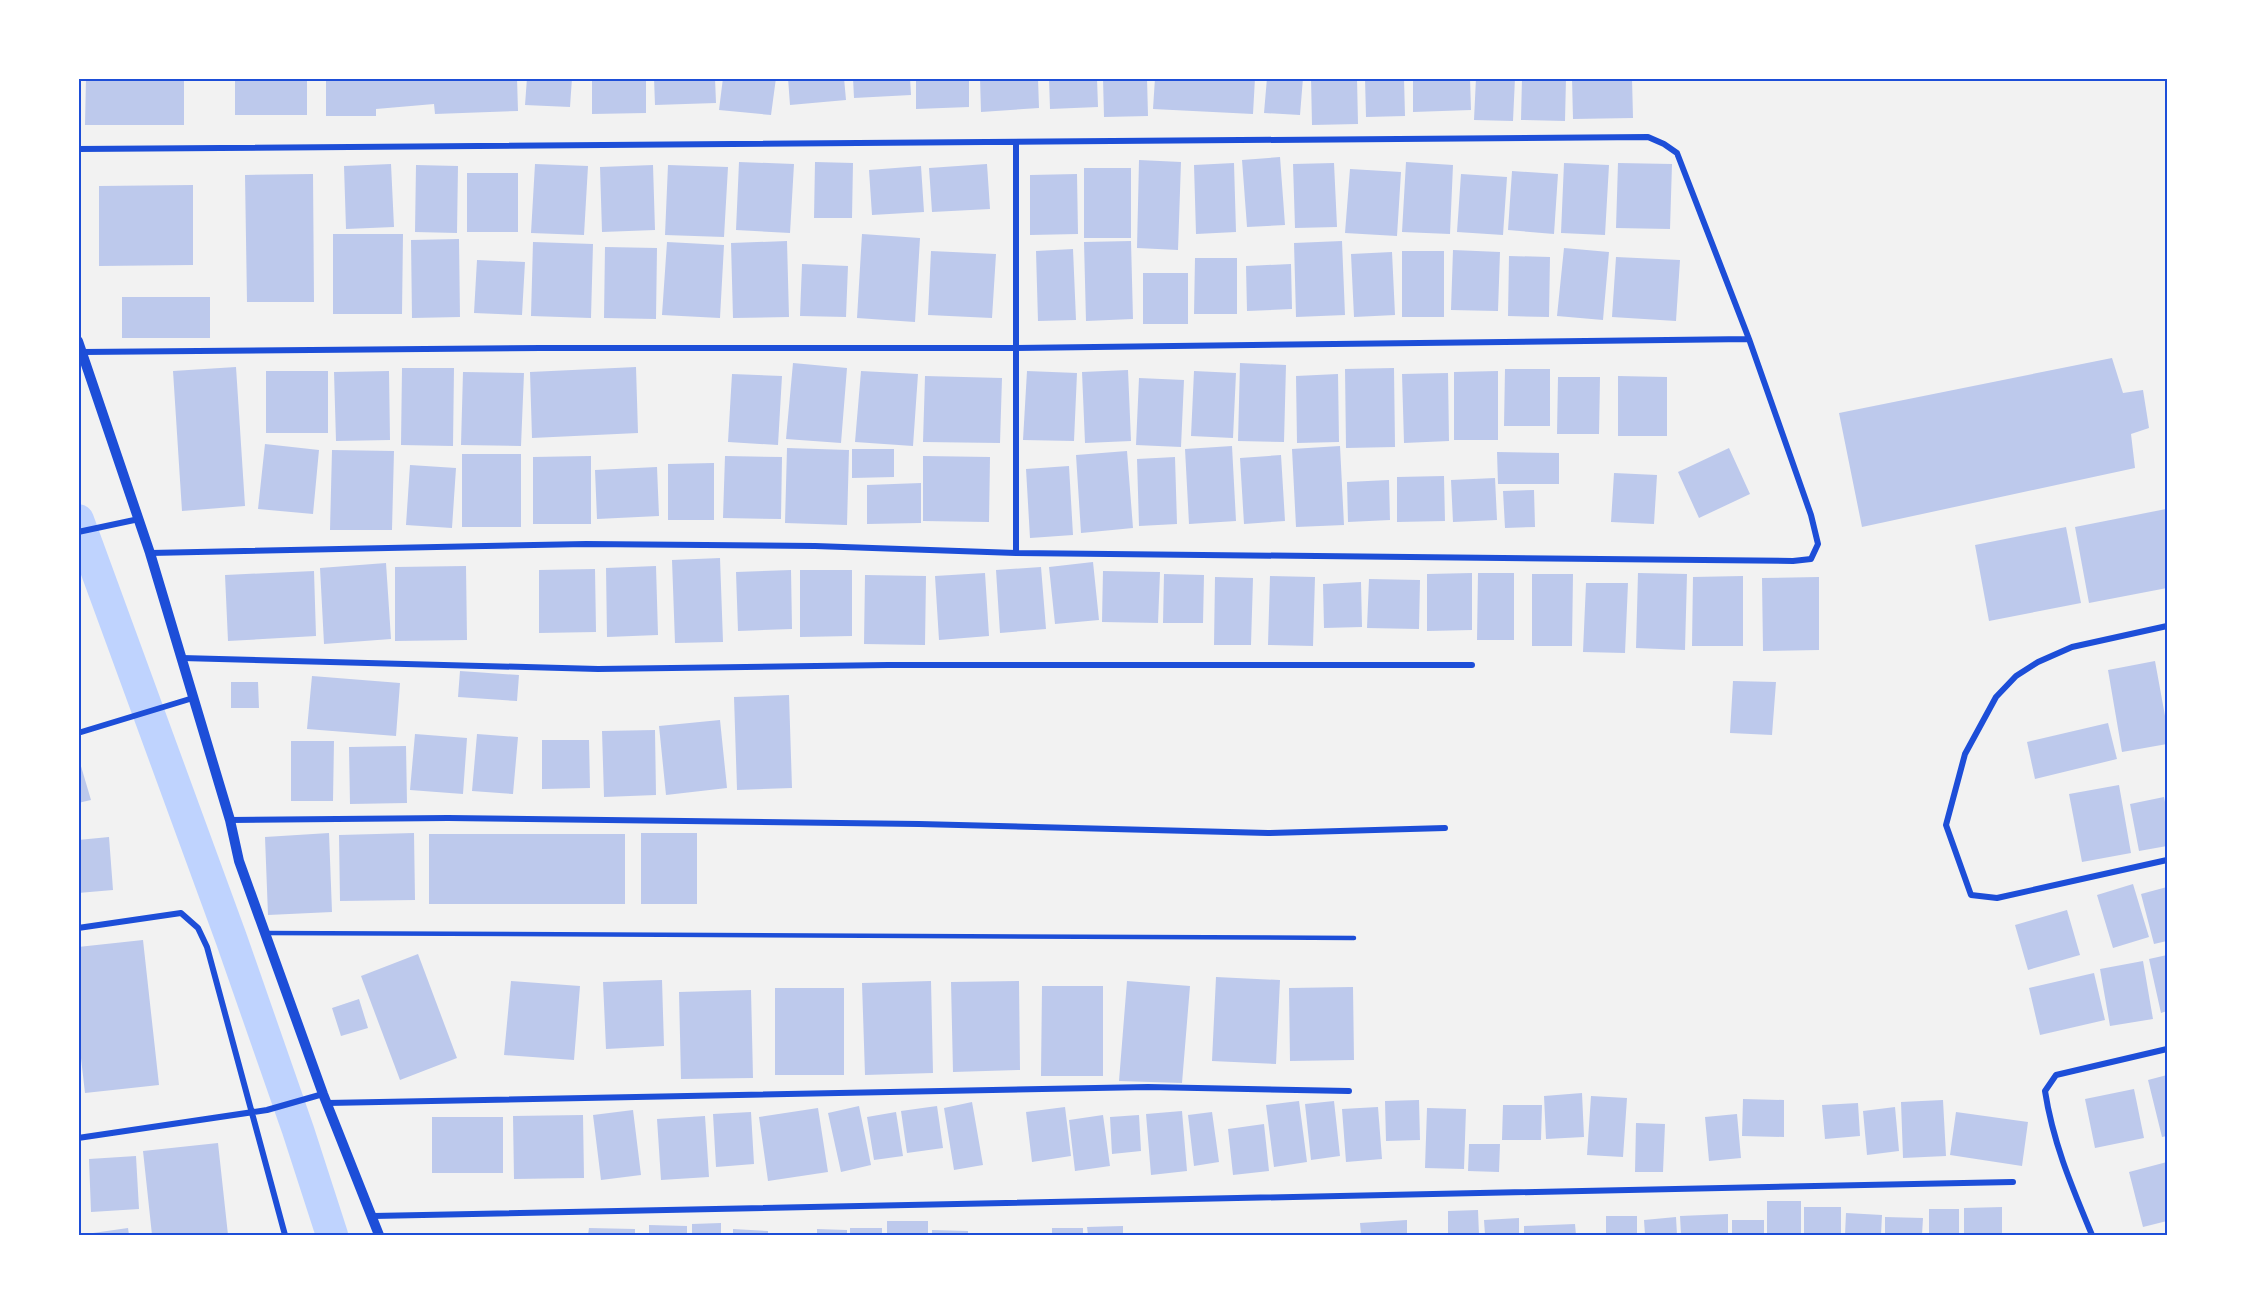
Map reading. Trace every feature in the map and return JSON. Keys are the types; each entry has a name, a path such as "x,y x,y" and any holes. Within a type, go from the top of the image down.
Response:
{"street":[{"path":"78,148 1648,137 1677,153 1749,339 1812,515 1818,544 1811,559 1793,561 1016,553 815,546 586,544 150,553"},
{"path":"1016,142 1016,553"},
{"path":"81,352 540,348 1015,348 1749,339"},
{"path":"78,341 150,553 230,820 239,861 325,1099 379,1235"},
{"path":"79,532 139,519"},
{"path":"2167,626 2072,647 2038,662 2016,676 1996,697 1965,754 1946,825 1971,895 1997,898 2167,860"},
{"path":"182,658 597,669 888,665 1472,664"},
{"path":"78,733 193,698"},
{"path":"230,820 448,819 919,824 1268,833 1445,828"},
{"path":"78,928 181,913 198,928 207,947 285,1235"},
{"path":"2092,1235 2050,1126 2045,1091 2056,1075 2167,1049"},
{"path":"78,1138 267,1110 310,1097 325,1099 1148,1088 1349,1091"},
{"path":"373,1216 2013,1182"}],"lane":[{"path":"265,933 1354,938"}],"building":[{"path":"86,78 184,78 184,125 85,125"},
{"path":"235,78 307,78 307,115 235,115"},
{"path":"326,78 517,78 518,111 435,114 434,104 376,109 376,116 326,116"},
{"path":"527,78 572,78 570,107 525,105"},
{"path":"592,78 646,78 646,113 592,114"},
{"path":"654,78 715,78 716,103 655,105"},
{"path":"723,78 776,78 771,115 719,110"},
{"path":"788,78 844,78 846,100 790,105"},
{"path":"853,78 910,78 911,95 854,98"},
{"path":"916,78 969,78 969,107 916,109"},
{"path":"980,78 1038,78 1039,108 981,112"},
{"path":"1049,78 1097,78 1098,107 1050,109"},
{"path":"1103,78 1147,78 1148,116 1104,117"},
{"path":"1155,78 1255,78 1253,114 1153,109"},
{"path":"1267,78 1303,78 1300,115 1264,113"},
{"path":"1311,78 1357,78 1358,124 1312,125"},
{"path":"1365,78 1404,78 1405,116 1366,117"},
{"path":"1413,78 1470,78 1471,110 1413,112"},
{"path":"1476,78 1515,78 1513,121 1474,120"},
{"path":"1522,78 1566,78 1565,121 1521,120"},
{"path":"1572,78 1632,78 1633,118 1573,119"},
{"path":"1280,157 1285,225 1247,227 1242,160"},
{"path":"1139,160 1181,162 1178,250 1137,248"},
{"path":"739,162 794,164 790,233 736,230"},
{"path":"815,162 853,163 852,218 814,218"},
{"path":"1406,162 1453,165 1450,234 1402,232"},
{"path":"1234,163 1236,232 1196,234 1194,165"},
{"path":"1334,163 1337,227 1295,228 1293,164"},
{"path":"1564,163 1609,165 1605,235 1561,233"},
{"path":"1618,163 1672,164 1670,229 1616,228"},
{"path":"391,164 394,227 346,229 344,166"},
{"path":"535,164 588,166 584,235 531,233"},
{"path":"987,164 990,209 932,212 929,168"},
{"path":"416,165 458,166 457,233 415,232"},
{"path":"653,165 655,230 602,232 600,167"},
{"path":"668,165 728,167 724,237 665,235"},
{"path":"921,166 924,212 872,215 869,170"},
{"path":"1084,168 1131,168 1131,238 1084,238"},
{"path":"1350,169 1401,172 1397,236 1345,233"},
{"path":"1512,171 1558,174 1554,234 1508,230"},
{"path":"467,173 518,173 518,232 467,232"},
{"path":"313,174 314,302 247,302 245,175"},
{"path":"1077,174 1078,234 1030,235 1030,175"},
{"path":"1461,174 1507,177 1503,235 1457,232"},
{"path":"193,185 193,265 99,266 99,186"},
{"path":"333,234 403,234 402,314 333,314"},
{"path":"862,234 920,238 915,322 857,318"},
{"path":"459,239 460,317 412,318 411,240"},
{"path":"787,241 789,317 733,318 731,243"},
{"path":"1131,241 1133,319 1086,321 1084,242"},
{"path":"1342,241 1345,315 1296,317 1294,243"},
{"path":"533,242 593,244 591,318 531,316"},
{"path":"667,242 724,245 720,318 662,315"},
{"path":"605,247 657,248 656,319 604,318"},
{"path":"1564,248 1609,252 1603,320 1557,316"},
{"path":"1073,249 1076,320 1038,321 1036,251"},
{"path":"1453,250 1500,252 1498,311 1451,310"},
{"path":"931,251 996,254 992,318 928,315"},
{"path":"1402,251 1444,251 1444,317 1402,317"},
{"path":"1392,252 1395,315 1354,317 1351,254"},
{"path":"1509,256 1550,257 1549,317 1508,316"},
{"path":"1616,257 1680,260 1676,321 1612,317"},
{"path":"1195,258 1237,258 1237,314 1194,314"},
{"path":"477,260 525,262 522,315 474,313"},
{"path":"802,264 848,266 846,317 800,316"},
{"path":"1291,264 1292,309 1247,311 1246,266"},
{"path":"1143,273 1188,273 1188,324 1143,324"},
{"path":"122,297 210,297 210,338 122,338"},
{"path":"2112,358 2123,393 2143,390 2149,428 2131,434 2135,468 1862,527 1839,413"},
{"path":"793,363 847,368 841,443 786,439"},
{"path":"1240,363 1286,365 1284,442 1238,441"},
{"path":"236,367 245,506 182,511 173,371"},
{"path":"636,367 638,433 532,438 530,372"},
{"path":"402,368 454,368 453,446 401,445"},
{"path":"1394,368 1395,447 1346,448 1345,369"},
{"path":"1505,369 1550,369 1550,426 1504,426"},
{"path":"1128,370 1131,441 1085,443 1082,372"},
{"path":"266,371 328,371 328,433 266,433"},
{"path":"389,371 390,440 336,441 334,372"},
{"path":"861,371 918,374 913,446 855,442"},
{"path":"1027,371 1077,373 1074,441 1023,440"},
{"path":"1194,371 1236,373 1233,438 1191,436"},
{"path":"1498,371 1498,440 1454,440 1454,372"},
{"path":"463,372 524,373 521,446 461,445"},
{"path":"1448,373 1449,441 1404,443 1402,374"},
{"path":"732,374 782,376 778,445 728,442"},
{"path":"1338,374 1339,442 1297,443 1296,376"},
{"path":"925,376 1002,378 1000,443 923,442"},
{"path":"1618,376 1667,377 1667,436 1618,436"},
{"path":"1558,377 1600,377 1599,434 1557,434"},
{"path":"1139,378 1184,380 1181,447 1136,445"},
{"path":"265,444 319,450 313,514 258,509"},
{"path":"1232,446 1236,521 1189,524 1185,449"},
{"path":"1340,446 1344,525 1296,527 1292,449"},
{"path":"787,448 849,450 847,525 785,523"},
{"path":"1729,448 1750,494 1699,518 1678,472"},
{"path":"852,449 894,449 894,477 852,478"},
{"path":"332,450 394,451 392,530 330,530"},
{"path":"1127,451 1133,528 1081,533 1076,455"},
{"path":"1497,452 1559,453 1559,484 1498,484"},
{"path":"462,454 521,454 521,527 462,527"},
{"path":"1281,455 1285,521 1244,524 1240,458"},
{"path":"591,456 591,524 533,524 533,457"},
{"path":"725,456 782,457 781,519 723,518"},
{"path":"923,456 990,457 989,522 923,521"},
{"path":"1175,457 1177,524 1139,526 1137,459"},
{"path":"714,463 714,520 668,520 668,464"},
{"path":"410,465 456,468 452,528 406,525"},
{"path":"1069,466 1073,535 1030,538 1026,469"},
{"path":"657,467 659,516 597,519 595,470"},
{"path":"1614,473 1657,475 1654,524 1611,522"},
{"path":"1444,476 1445,521 1397,522 1397,477"},
{"path":"1495,478 1497,520 1453,522 1451,480"},
{"path":"1389,480 1390,520 1348,522 1347,482"},
{"path":"921,483 921,523 867,524 867,485"},
{"path":"1534,490 1535,527 1505,528 1503,491"},
{"path":"2166,509 2167,588 2089,603 2075,527"},
{"path":"2066,527 2081,603 1989,621 1975,545"},
{"path":"720,558 723,642 675,643 672,560"},
{"path":"1093,562 1099,620 1055,624 1049,567"},
{"path":"386,563 391,639 324,644 320,568"},
{"path":"466,566 467,640 395,641 395,567"},
{"path":"656,566 658,635 607,637 606,568"},
{"path":"1041,567 1046,629 1000,633 996,570"},
{"path":"595,569 596,632 539,633 539,570"},
{"path":"791,570 792,629 738,631 736,572"},
{"path":"800,570 852,570 852,636 800,637"},
{"path":"314,571 316,636 228,641 225,575"},
{"path":"1103,571 1160,572 1158,623 1102,622"},
{"path":"985,573 989,636 939,640 935,576"},
{"path":"1472,573 1472,630 1427,631 1427,574"},
{"path":"1478,573 1514,573 1514,640 1477,640"},
{"path":"1638,573 1687,574 1685,650 1636,648"},
{"path":"1164,574 1204,575 1203,623 1163,623"},
{"path":"1532,574 1573,574 1572,646 1532,646"},
{"path":"865,575 926,576 925,645 864,644"},
{"path":"1270,576 1315,577 1313,646 1268,645"},
{"path":"1743,576 1743,646 1692,646 1693,577"},
{"path":"1215,577 1253,578 1251,645 1214,645"},
{"path":"1819,577 1819,650 1763,651 1762,578"},
{"path":"1369,579 1420,580 1419,629 1367,628"},
{"path":"1361,582 1362,627 1324,628 1323,584"},
{"path":"1586,583 1628,583 1625,653 1583,652"},
{"path":"2155,661 2167,727 2167,744 2122,752 2108,670"},
{"path":"460,671 519,675 517,701 458,697"},
{"path":"312,676 400,683 396,736 307,729"},
{"path":"1733,681 1776,682 1772,735 1730,733"},
{"path":"231,682 258,682 259,708 231,708"},
{"path":"789,695 792,788 737,790 734,697"},
{"path":"720,720 727,788 666,795 659,726"},
{"path":"2108,723 2117,759 2035,779 2027,742"},
{"path":"655,730 656,795 604,797 602,731"},
{"path":"415,734 467,738 463,794 410,790"},
{"path":"477,734 518,737 513,794 472,791"},
{"path":"542,740 589,740 590,788 542,789"},
{"path":"291,741 334,741 333,801 291,801"},
{"path":"406,746 407,803 350,804 349,747"},
{"path":"78,756 91,800 78,803"},
{"path":"2119,785 2131,853 2082,862 2069,794"},
{"path":"2164,797 2167,812 2167,846 2139,851 2130,804"},
{"path":"329,833 332,912 268,915 265,837"},
{"path":"414,833 415,900 340,901 339,835"},
{"path":"641,833 697,833 697,904 641,904"},
{"path":"429,834 625,834 625,904 429,904"},
{"path":"109,837 113,890 78,893 78,840"},
{"path":"2133,884 2149,937 2113,948 2097,895"},
{"path":"2167,887 2167,941 2154,944 2141,894"},
{"path":"2067,910 2080,955 2028,970 2015,925"},
{"path":"143,940 159,1085 85,1093 78,1032 78,947"},
{"path":"418,954 457,1058 400,1080 361,976"},
{"path":"2167,955 2167,1011 2161,1013 2149,959"},
{"path":"2143,961 2153,1019 2110,1026 2100,969"},
{"path":"2094,973 2105,1020 2040,1035 2029,988"},
{"path":"1216,977 1280,980 1276,1064 1212,1061"},
{"path":"662,980 664,1046 606,1049 603,982"},
{"path":"511,981 580,986 574,1060 504,1055"},
{"path":"931,981 933,1073 865,1075 862,983"},
{"path":"1019,981 1020,1070 953,1072 951,982"},
{"path":"1127,981 1190,986 1182,1083 1119,1081"},
{"path":"1042,986 1103,986 1103,1076 1041,1076"},
{"path":"1353,987 1354,1060 1290,1061 1289,988"},
{"path":"775,988 844,988 844,1075 775,1075"},
{"path":"751,990 753,1078 681,1079 679,992"},
{"path":"359,999 368,1028 341,1036 332,1008"},
{"path":"2167,1075 2167,1136 2162,1137 2148,1080"},
{"path":"2134,1089 2144,1138 2095,1148 2085,1099"},
{"path":"1582,1093 1584,1137 1546,1139 1544,1096"},
{"path":"1591,1096 1627,1098 1623,1157 1587,1155"},
{"path":"1743,1099 1784,1100 1784,1137 1742,1136"},
{"path":"1419,1100 1420,1140 1386,1141 1385,1101"},
{"path":"1943,1100 1946,1156 1903,1158 1901,1102"},
{"path":"1299,1101 1307,1162 1274,1167 1266,1105"},
{"path":"1334,1101 1340,1156 1311,1160 1305,1104"},
{"path":"972,1102 983,1165 954,1170 944,1108"},
{"path":"1858,1103 1860,1136 1825,1139 1822,1105"},
{"path":"1503,1105 1542,1105 1541,1140 1502,1140"},
{"path":"859,1106 871,1165 841,1172 828,1113"},
{"path":"937,1106 943,1148 907,1153 901,1111"},
{"path":"1065,1107 1071,1156 1032,1162 1026,1112"},
{"path":"1378,1107 1382,1159 1346,1162 1342,1109"},
{"path":"1895,1107 1899,1151 1867,1155 1863,1111"},
{"path":"818,1108 828,1172 768,1181 759,1117"},
{"path":"1427,1108 1466,1109 1464,1169 1425,1168"},
{"path":"633,1110 641,1175 601,1180 593,1115"},
{"path":"1182,1111 1187,1171 1151,1175 1146,1114"},
{"path":"751,1112 754,1164 716,1167 713,1114"},
{"path":"896,1112 903,1156 874,1160 867,1117"},
{"path":"1212,1112 1219,1162 1194,1166 1188,1115"},
{"path":"1956,1112 2028,1122 2022,1166 1950,1155"},
{"path":"1737,1114 1741,1158 1709,1161 1705,1117"},
{"path":"583,1115 584,1178 514,1179 513,1116"},
{"path":"1103,1115 1110,1166 1075,1171 1069,1120"},
{"path":"1139,1115 1141,1151 1112,1154 1110,1117"},
{"path":"705,1116 709,1177 661,1180 657,1119"},
{"path":"432,1117 503,1117 503,1173 432,1173"},
{"path":"1636,1123 1665,1124 1663,1172 1635,1172"},
{"path":"1264,1124 1269,1171 1233,1175 1228,1129"},
{"path":"218,1143 228,1235 152,1235 143,1151"},
{"path":"1469,1144 1500,1144 1499,1172 1468,1171"},
{"path":"136,1156 139,1209 91,1212 89,1159"},
{"path":"2167,1162 2167,1221 2143,1227 2129,1172"},
{"path":"1767,1201 1801,1201 1801,1235 1767,1235"},
{"path":"1804,1207 1841,1207 1841,1235 1804,1235"},
{"path":"2002,1207 2002,1235 1964,1235 1964,1208"},
{"path":"1929,1209 1959,1209 1959,1235 1929,1235"},
{"path":"1478,1210 1479,1235 1448,1235 1448,1211"},
{"path":"1846,1213 1882,1215 1881,1235 1845,1235"},
{"path":"1728,1214 1728,1235 1681,1235 1680,1216"},
{"path":"1606,1216 1637,1216 1637,1235 1606,1235"},
{"path":"1676,1217 1677,1235 1645,1235 1644,1220"},
{"path":"1885,1217 1923,1218 1922,1235 1885,1235"},
{"path":"1519,1218 1519,1235 1485,1235 1484,1220"},
{"path":"1407,1220 1407,1235 1361,1235 1360,1223"},
{"path":"1732,1220 1764,1220 1764,1235 1732,1235"},
{"path":"887,1221 928,1221 928,1235 887,1235"},
{"path":"721,1223 721,1235 692,1235 692,1224"},
{"path":"1575,1224 1576,1235 1524,1235 1524,1226"},
{"path":"649,1225 687,1226 687,1235 649,1235"},
{"path":"1123,1226 1123,1235 1088,1235 1087,1227"},
{"path":"128,1228 129,1235 86,1235 86,1234"},
{"path":"589,1228 635,1229 635,1235 588,1235"},
{"path":"850,1228 882,1228 882,1235 850,1235"},
{"path":"1052,1228 1083,1228 1083,1235 1052,1235"},
{"path":"733,1229 768,1231 768,1235 733,1235"},
{"path":"817,1229 847,1230 847,1235 817,1235"},
{"path":"932,1230 968,1231 968,1235 932,1235"}],"waterway":[{"path":"78,520 231,938 332,1235"}]}
